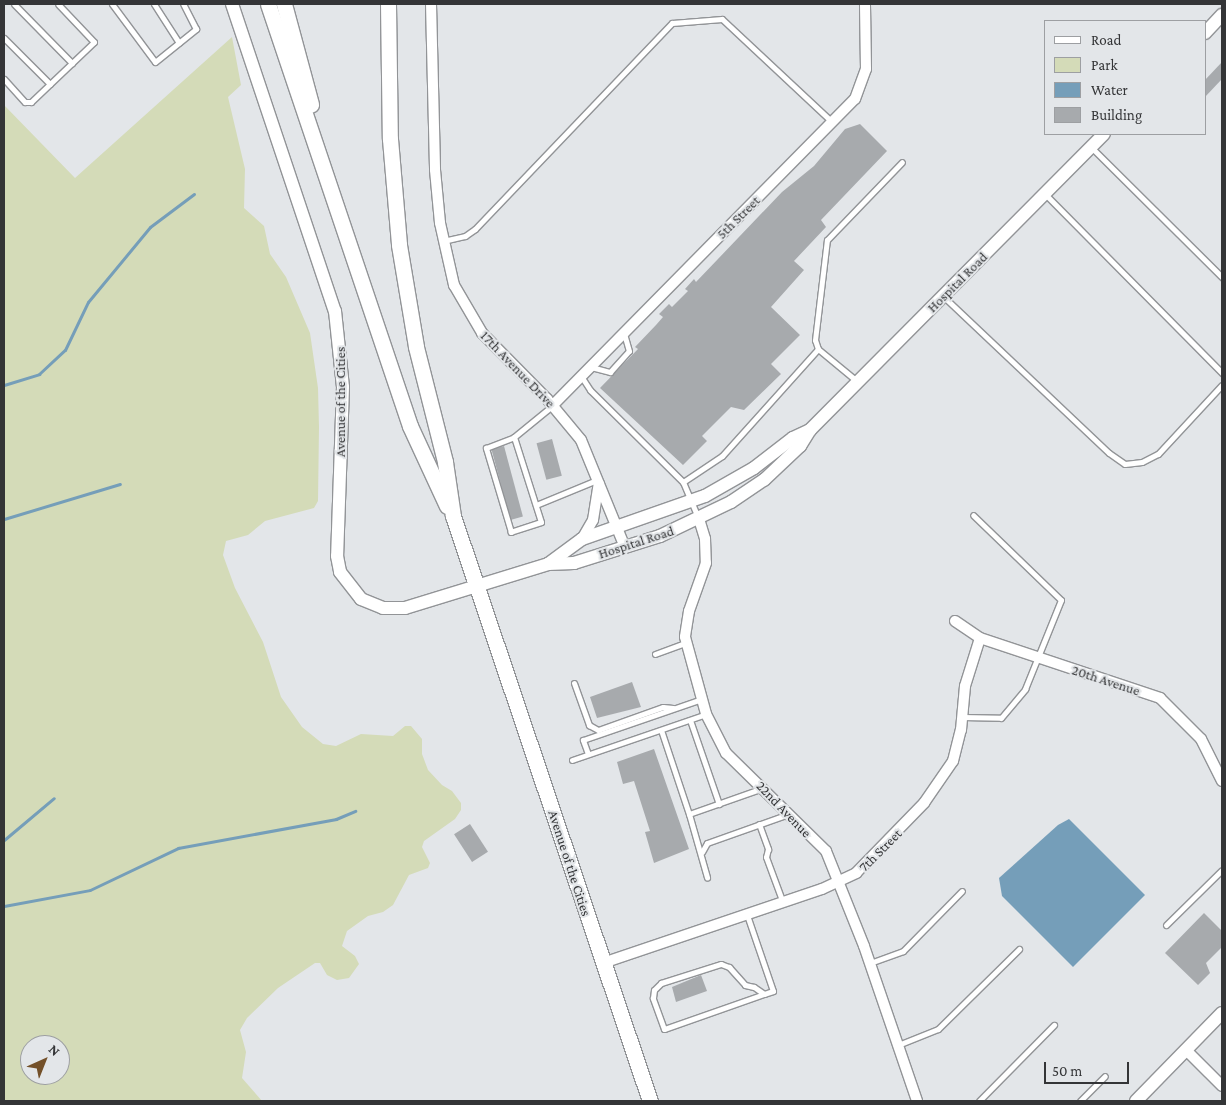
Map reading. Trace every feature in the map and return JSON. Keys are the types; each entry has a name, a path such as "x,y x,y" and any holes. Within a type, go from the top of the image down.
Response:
{"main road":[{"name":"Avenue of the Cities","path":"268,4 410,426 453,516 650,1101"},
{"name":"Avenue of the Cities","path":"284,4 332,192"},
{"name":"Avenue of the Cities","path":"388,4 390,139 399,245 416,347 445,462 453,516"},
{"name":"Avenue of the Cities","path":"499,652 548,800"}],"street":[{"name":"Avenue of the Cities","path":"232,4 335,311 343,387 337,556 340,572 361,599 383,608 405,608 476,586"},
{"name":"17th Avenue Drive","path":"431,4 435,170 443,241 454,285 482,333 553,405 581,440 599,479 624,545"},
{"name":"5th Street","path":"553,405 855,99 866,69 865,4"},
{"path":"1206,32 1222,15"},
{"name":"Hospital Road","path":"476,586 548,564 574,563 624,545 660,536 698,520 764,480 800,446 810,430 1103,135"},
{"name":"Hospital Road","path":"548,564 582,539 691,502 746,474 793,438 810,430"},
{"path":"582,539 593,520 599,479"},
{"name":"22nd Avenue","path":"698,520 705,539 706,563 689,611 687,643 706,714 726,753 764,788 826,851 870,964 917,1101"},
{"name":"20th Avenue","path":"955,621 980,638 1160,698 1201,739 1222,782"},
{"name":"7th Street","path":"603,963 783,903 839,882 856,873 886,846 943,779 953,761 962,717 965,686 980,638"},
{"path":"1136,1101 1222,1013"},
{"path":"1186,1050 1222,1086"}],"lane":[{"path":"14,4 72,63"},
{"path":"4,79 25,102 32,102 94,42 58,4"},
{"path":"112,4 155,62 196,29 183,4"},
{"path":"154,4 179,43"},
{"path":"443,241 465,236 475,229 672,23 722,19 832,123"},
{"path":"4,38 50,84"},
{"path":"1091,147 1222,277"},
{"path":"858,382 818,349 815,340 827,240 902,162"},
{"path":"1045,194 1222,373"},
{"path":"943,296 1109,453 1125,464 1142,462 1158,454 1222,385"},
{"path":"590,366 610,372 629,351 624,332"},
{"path":"683,482 722,456 818,349"},
{"path":"581,376 590,390 683,482 698,520"},
{"path":"514,437 541,522 512,532 486,448 514,437 553,405"},
{"path":"536,505 599,479"},
{"path":"962,717 1001,718 1025,689 1061,600 973,515"},
{"path":"655,654 687,643"},
{"path":"574,683 589,725 598,730 663,707 676,708"},
{"path":"588,754 583,740 702,699"},
{"path":"572,760 706,714"},
{"path":"690,720 719,804"},
{"path":"661,730 702,852 707,877"},
{"path":"689,814 764,788"},
{"path":"702,852 707,843 789,814"},
{"path":"759,824 768,849 766,857 783,903"},
{"path":"1166,925 1222,870"},
{"path":"870,964 903,951 962,891"},
{"path":"747,915 773,991 664,1029 654,990 670,979 721,964 729,967 745,985 754,987 764,994"},
{"path":"898,1045 938,1029 1019,949"},
{"path":"979,1101 1054,1025"},
{"path":"1080,1101 1105,1076"}],"green space":[{"path":"232,37 241,85 228,97 245,169 244,208 264,226 270,254 286,277 310,333 318,388 318,501 314,508 265,521 248,535 226,541 223,555 235,588 263,642 281,697 302,727 323,744 336,746 361,734 393,736 405,726 411,726 422,739 422,754 428,770 442,785 452,791 461,803 461,810 455,819 424,841 422,847 430,863 428,868 409,875 393,905 383,912 368,916 347,931 342,946 355,956 359,964 349,978 337,980 327,975 320,963 315,963 278,988 247,1018 240,1030 246,1052 242,1078 262,1101 4,1101 4,105 75,178"}],"water":[{"path":"1069,819 1145,895 1073,967 1002,896 999,878 1058,825"}],"building":[{"path":"1222,62 1222,79 1206,96 1206,79"},
{"path":"860,124 887,151 821,220 826,227 794,261 804,270 771,307 800,335 771,364 781,374 744,410 731,407 702,436 707,441 683,465 600,388 638,349 635,347 663,317 659,314 669,304 672,307 688,291 685,289 694,279 696,282 782,192 814,166 845,129"},
{"path":"552,439 562,476 546,480 537,443"},
{"path":"504,446 523,517 510,520 491,449"},
{"path":"632,682 641,707 597,718 590,697"},
{"path":"654,749 689,849 654,863 645,832 650,831 634,781 623,784 617,762"},
{"path":"470,824 488,852 472,862 454,834"},
{"path":"1204,913 1222,931 1222,947 1206,963 1210,973 1198,985 1165,953"},
{"path":"701,975 707,991 676,1002 672,987"}],"waterway":[{"path":"4,385 39,374 65,350 88,302 150,227 194,194"},
{"path":"4,519 120,484"},
{"path":"4,840 54,798"},
{"path":"4,906 90,890 178,848 336,819 355,811"}]}
